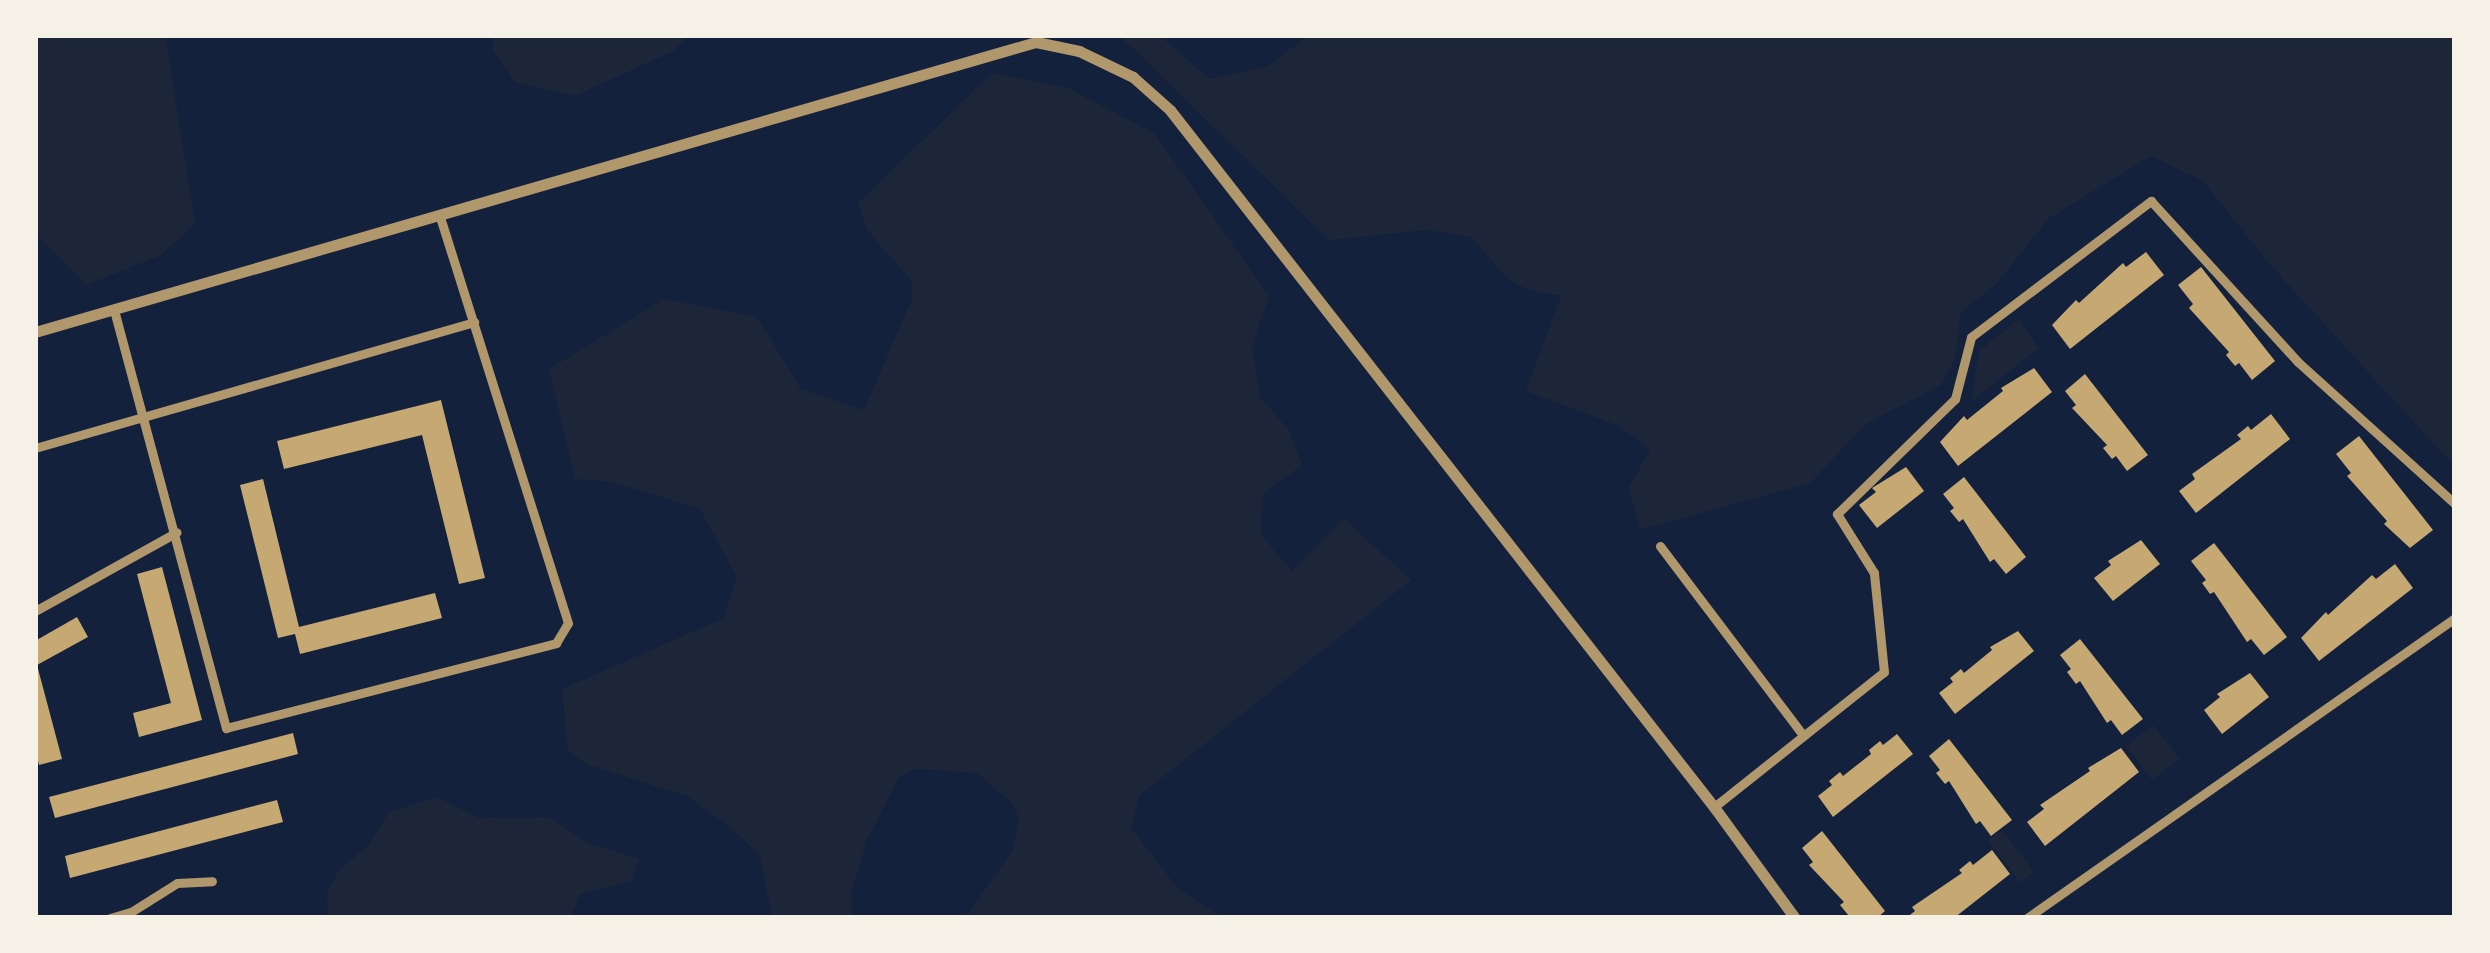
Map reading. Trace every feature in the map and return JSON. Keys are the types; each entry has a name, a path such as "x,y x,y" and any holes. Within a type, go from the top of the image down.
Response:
{"street":[{"path":"35,332 1036,42 1079,51 1133,77 1170,110 1714,807 1795,918"},
{"path":"1714,807 1884,672 1874,573 1837,514 1956,399 1971,337 2150,201 2298,362 2455,504"},
{"path":"114,310 177,532 226,728 556,643 568,624 440,217"},
{"path":"35,448 474,322"},
{"path":"35,611 177,532"},
{"path":"1660,546 1802,734"},
{"path":"2027,918 2455,618"},
{"path":"110,918 131,912 177,883 212,882"}],"shaded area":[{"path":"35,35 160,35 166,40 195,224 161,255 86,285 35,234"},
{"path":"493,35 689,35 673,51 575,96 515,82 493,50"},
{"path":"1119,35 1159,35 1210,79 1268,66 1309,35 2455,35 2455,467 2274,269 2203,181 2151,156 2049,218 1996,284 1961,312 1955,358 1941,385 1866,424 1810,483 1640,530 1629,487 1650,450 1619,426 1526,391 1561,296 1530,290 1508,280 1472,237 1427,230 1329,240"},
{"path":"992,73 1068,88 1154,133 1269,296 1252,346 1260,397 1289,430 1302,465 1263,494 1261,535 1292,571 1344,519 1411,580 1139,796 1131,828 1178,889 1224,918 965,918 1013,850 1019,818 1012,803 977,773 916,769 899,777 867,840 852,890 852,918 772,918 760,855 726,824 687,796 586,764 568,750 562,689 724,618 737,577 700,509 612,482 575,479 549,369 664,299 757,317 801,389 864,410 912,299 912,281 867,230 858,203"},
{"path":"2019,319 2039,348 1972,401 1979,351"},
{"path":"2153,725 2180,759 2152,780 2126,746"},
{"path":"436,797 478,818 549,817 588,843 639,859 631,881 580,894 570,918 328,918 327,892 339,870 368,846 389,812"},
{"path":"2002,830 2034,872 2021,883 1988,841"}],"building":[{"path":"2146,252 2164,275 2070,349 2052,325 2076,300 2079,303 2123,263 2126,267"},
{"path":"2201,267 2275,361 2252,380 2239,363 2235,366 2226,355 2229,352 2189,308 2193,304 2178,285"},
{"path":"2034,368 2052,392 1958,466 1940,442 1964,416 1967,420 2003,391 2001,388"},
{"path":"2085,374 2148,455 2127,471 2116,456 2112,459 2103,448 2107,445 2072,408 2076,405 2065,391"},
{"path":"441,400 485,578 459,584 422,435 284,469 277,441"},
{"path":"2271,414 2290,439 2196,513 2179,491 2195,479 2192,474 2241,439 2237,435 2248,426 2251,430"},
{"path":"2359,436 2433,530 2410,548 2384,524 2387,521 2347,476 2351,473 2336,454"},
{"path":"1906,467 1924,491 1877,528 1859,505 1876,492 1872,488"},
{"path":"1964,477 2026,557 2006,574 1994,559 1990,562 1963,519 1959,522 1950,511 1954,508 1943,494"},
{"path":"263,479 299,627 435,593 442,618 300,654 295,634 278,638 240,485"},
{"path":"2141,540 2160,564 2113,601 2094,578 2111,565 2108,561"},
{"path":"2214,543 2287,637 2264,655 2251,639 2247,642 2214,592 2210,594 2202,583 2206,580 2191,561"},
{"path":"2395,564 2413,588 2319,661 2301,638 2372,575 2376,579"},
{"path":"162,567 202,720 139,737 133,713 171,703 137,574"},
{"path":"77,617 88,637 37,665 62,759 39,765 35,749 35,641"},
{"path":"2018,631 2034,651 1955,714 1939,693 1953,682 1950,678 1961,669 1964,673 1992,650 1990,647"},
{"path":"2080,639 2143,719 2122,735 2111,720 2107,723 2080,681 2076,684 2067,672 2071,669 2060,655"},
{"path":"2250,673 2269,697 2222,734 2204,710 2220,697 2217,694"},
{"path":"293,733 298,754 55,818 49,797"},
{"path":"1897,734 1913,754 1833,817 1818,796 1832,785 1829,781 1840,772 1843,776 1871,754 1869,750 1880,741 1883,745"},
{"path":"1949,739 2012,820 1991,836 1980,821 1976,824 1949,781 1945,784 1936,773 1940,770 1929,756"},
{"path":"2121,748 2139,772 2045,846 2027,822 2044,809 2040,805"},
{"path":"277,800 283,822 70,878 65,856"},
{"path":"1822,831 1885,911 1877,918 1849,916 1840,905 1844,902 1809,865 1813,862 1802,848"},
{"path":"1992,850 2010,874 1954,918 1906,918 1915,911 1912,907 1962,873 1959,870 1970,861 1973,865"}]}
